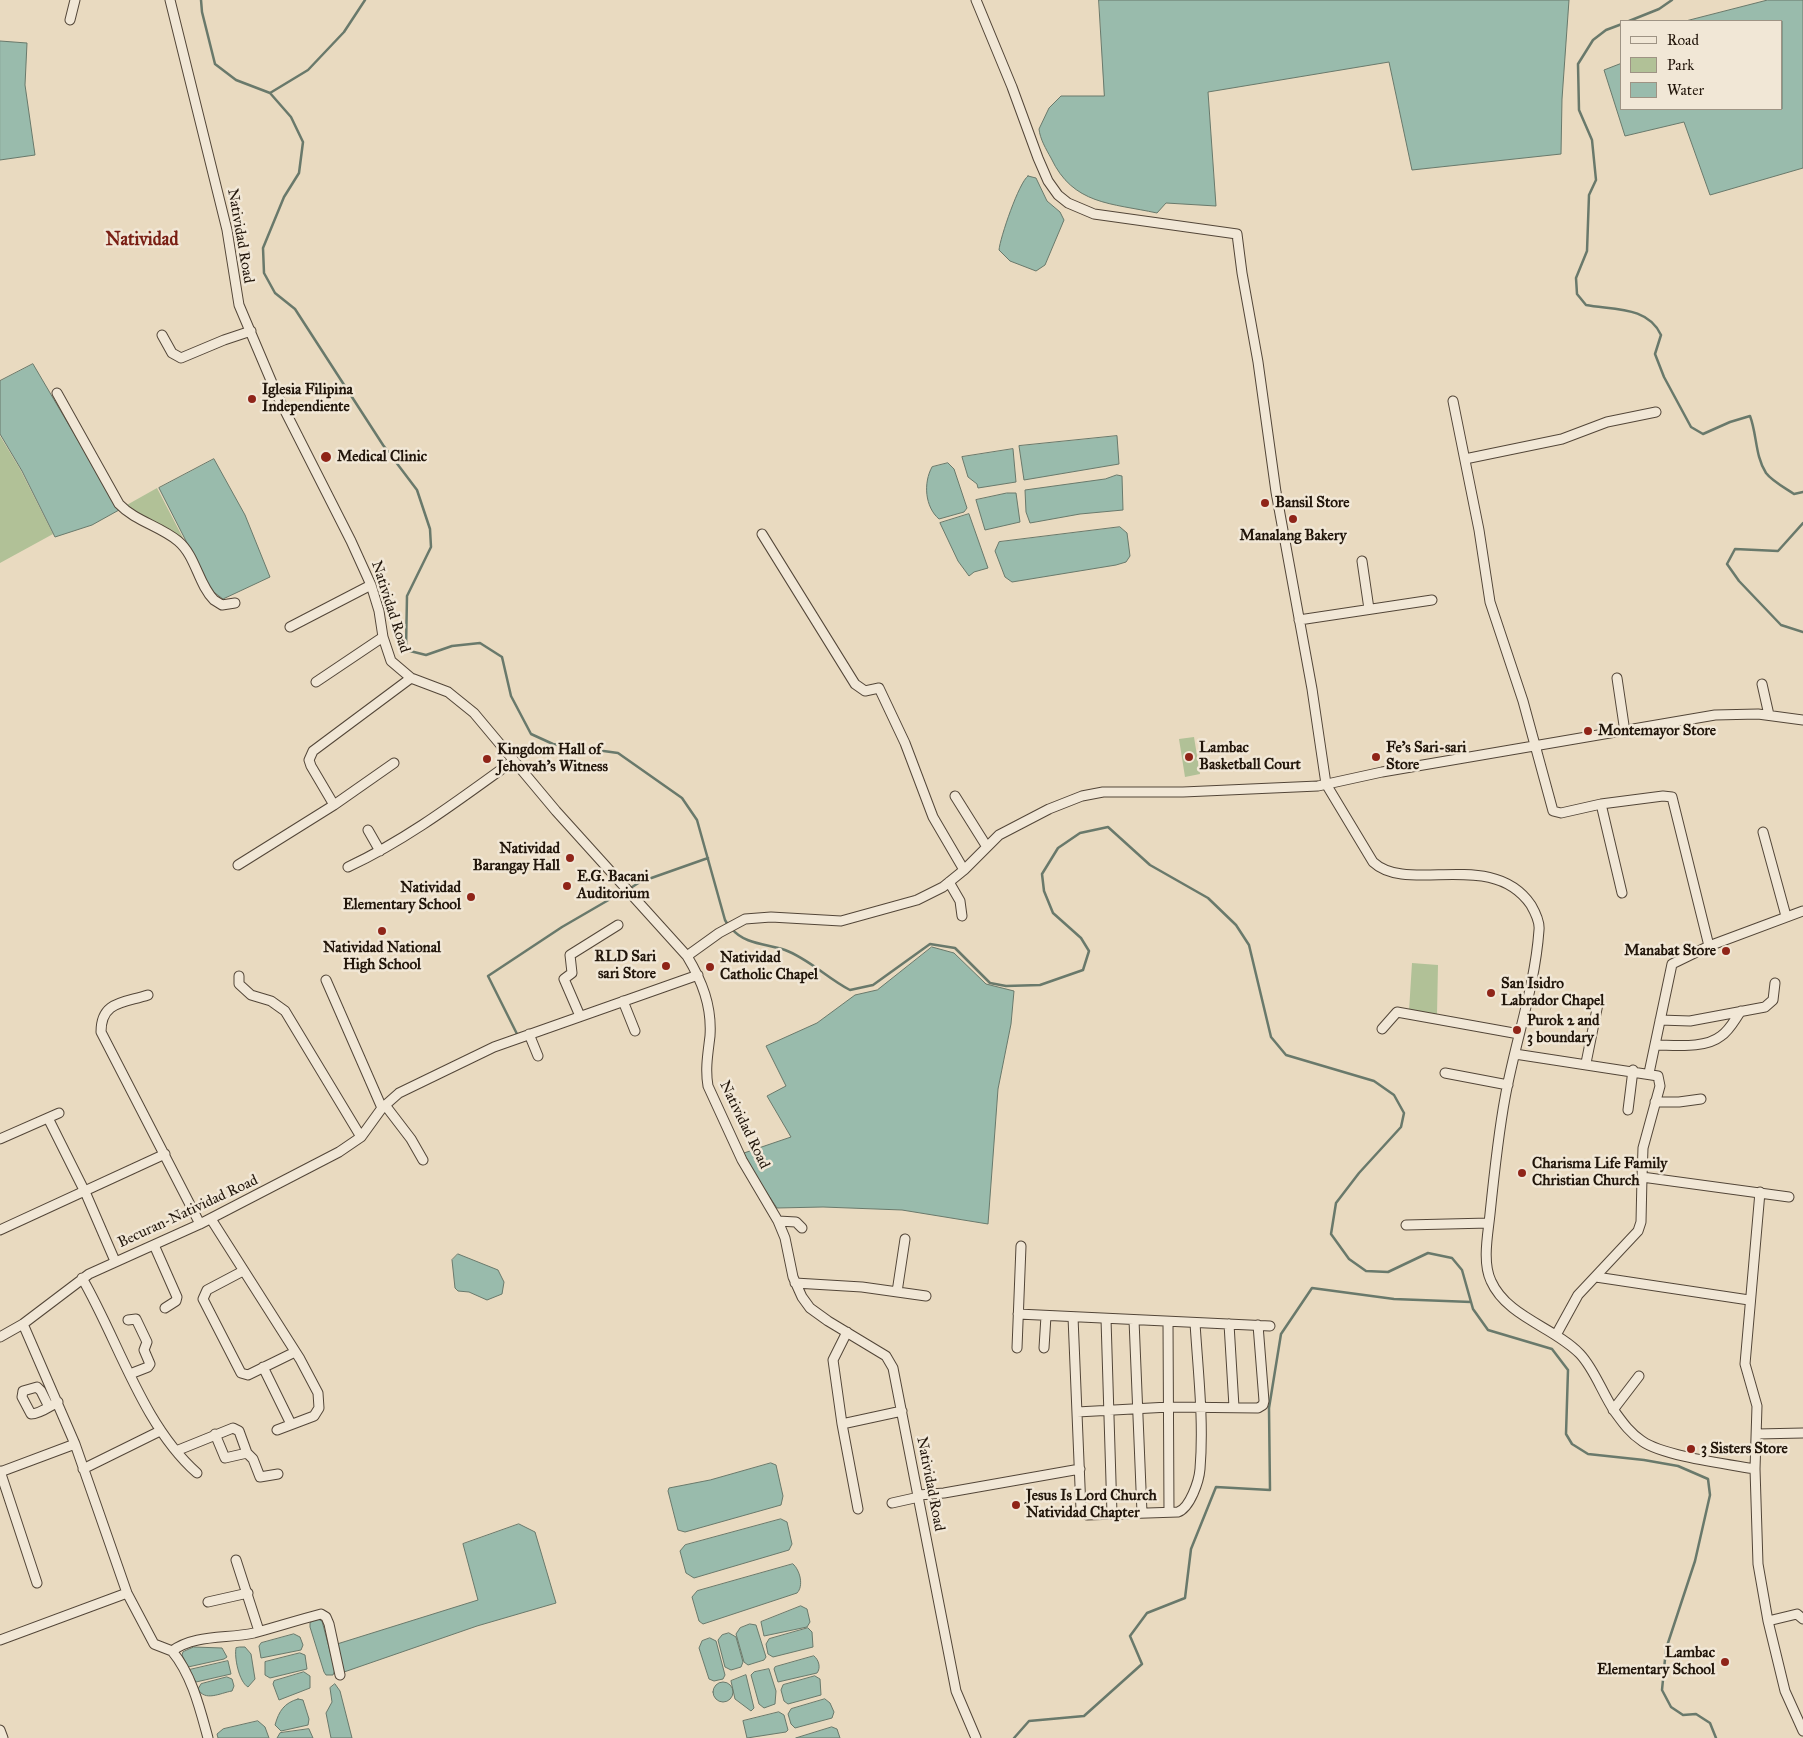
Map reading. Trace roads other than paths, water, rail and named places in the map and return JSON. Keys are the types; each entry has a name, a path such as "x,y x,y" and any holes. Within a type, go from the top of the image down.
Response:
{"street":[{"path":"70,20 74,0"},
{"name":"Natividad Road","path":"170,0 227,230 234,286 239,305 278,397 351,541 370,585 379,610 383,637 391,661 411,678 448,692 474,713 622,885 686,956 698,975 706,996 710,1020 706,1077 708,1086 742,1160 778,1221 785,1238 795,1283 810,1308 875,1349 890,1362 902,1411 956,1692 976,1738"},
{"path":"976,0 1012,87 1038,158 1048,181 1058,195 1068,203 1094,214 1237,234 1242,274 1258,362 1276,492 1312,689 1326,784 1378,867 1409,874 1494,878 1520,893 1530,905 1540,927 1508,1085 1489,1223 1487,1255 1489,1279 1504,1300 1556,1335 1583,1357 1613,1410 1628,1430 1643,1442 1659,1450 1755,1469"},
{"path":"162,335 172,352 181,358 251,331"},
{"path":"57,392 119,504 134,516 178,540 186,549 214,600 222,605 235,603"},
{"path":"1453,401 1490,602 1523,700 1553,811 1561,813 1601,804 1663,796 1673,798 1709,946"},
{"path":"1464,459 1562,439 1607,422 1656,412"},
{"path":"762,534 854,684 865,691 878,688 905,743 933,817 964,870"},
{"path":"1362,561 1369,609"},
{"path":"290,627 370,585"},
{"path":"1299,620 1432,600"},
{"path":"316,682 383,637"},
{"path":"334,804 311,766 310,756 313,751 411,678"},
{"path":"1617,678 1625,732"},
{"path":"1762,684 1769,715"},
{"path":"686,956 719,933 738,923 763,916 823,922 849,920 917,900 949,882 964,870 999,835 1049,809 1088,795 1128,791 1294,788 1715,716 1769,715 1803,720"},
{"path":"348,867 380,851 435,817 514,760"},
{"path":"238,865 394,763"},
{"path":"955,796 987,847"},
{"path":"1601,804 1622,893"},
{"path":"368,830 380,851"},
{"path":"1763,832 1786,916"},
{"path":"949,882 960,901 962,916"},
{"path":"1649,1073 1672,964 1709,946 1803,911"},
{"path":"580,1016 564,979 572,973 570,955 618,925"},
{"name":"Becuran-Natividad Road","path":"0,1337 23,1324 82,1278 114,1261 211,1219 339,1152 361,1137 384,1106 399,1093 450,1068 529,1034 698,975"},
{"path":"239,976 238,984 245,991 251,995 271,1001 290,1018 361,1137"},
{"path":"326,980 384,1106 411,1139 423,1160"},
{"path":"1660,1020 1690,1021 1755,1010 1770,1004 1773,1000 1775,983"},
{"path":"148,995 109,1008 102,1016 101,1032 200,1224"},
{"path":"623,1001 635,1032"},
{"path":"1586,1063 1596,1023 1598,1004"},
{"path":"1655,1044 1675,1045 1714,1040 1724,1034 1741,1011"},
{"path":"1382,1029 1397,1012 1519,1034"},
{"path":"529,1034 538,1056"},
{"path":"1515,1054 1633,1070 1649,1073 1660,1078 1643,1148 1641,1222 1638,1231 1578,1295 1556,1335"},
{"path":"1628,1110 1633,1070"},
{"path":"1445,1073 1508,1085"},
{"path":"1655,1102 1679,1102 1701,1099"},
{"path":"0,1139 59,1113"},
{"path":"48,1118 85,1192 114,1261"},
{"path":"0,1230 165,1154"},
{"path":"1642,1178 1788,1197"},
{"path":"1760,1192 1749,1300 1745,1364 1757,1406 1755,1469 1758,1564 1784,1691 1803,1731"},
{"path":"211,1219 316,1388 319,1408 314,1416 277,1430"},
{"path":"778,1221 796,1222 802,1228"},
{"path":"1406,1225 1489,1223"},
{"path":"897,1292 904,1239"},
{"path":"154,1244 177,1297 176,1301 164,1308"},
{"path":"1017,1348 1021,1246"},
{"path":"243,1271 207,1290 203,1299 241,1373 248,1375 295,1352"},
{"path":"1596,1277 1749,1300"},
{"path":"82,1278 97,1303 130,1374 160,1431 176,1452 197,1473"},
{"path":"795,1283 926,1296"},
{"path":"1018,1314 1270,1326"},
{"path":"1044,1348 1046,1316"},
{"path":"1073,1317 1082,1513 1087,1515 1178,1512 1185,1508 1200,1471 1200,1407 1195,1323"},
{"path":"128,1320 136,1319 138,1322 147,1342 144,1350 150,1364 148,1367 130,1374"},
{"path":"1106,1319 1112,1514"},
{"path":"1134,1320 1142,1513"},
{"path":"1168,1322 1169,1512"},
{"path":"23,1324 76,1444 126,1593 154,1644 172,1651 182,1666 197,1700 208,1738"},
{"path":"1229,1324 1234,1408"},
{"path":"1077,1412 1169,1407 1258,1408 1263,1405 1258,1325"},
{"path":"848,1332 833,1360 842,1424 858,1509"},
{"path":"263,1367 291,1424"},
{"path":"1613,1410 1639,1376"},
{"path":"49,1407 58,1402"},
{"path":"842,1424 902,1411"},
{"path":"176,1452 215,1434 236,1428 247,1453 253,1459 260,1477 278,1474"},
{"path":"83,1469 160,1431"},
{"path":"1757,1434 1803,1433"},
{"path":"215,1434 225,1458 247,1453"},
{"path":"37,1584 0,1474 76,1444"},
{"path":"892,1503 919,1496 944,1494 1080,1469"},
{"path":"236,1560 259,1631"},
{"path":"0,1640 126,1593"},
{"path":"208,1602 248,1593"},
{"path":"172,1651 182,1644 196,1639 259,1631 321,1614 326,1617 334,1642 340,1675"},
{"path":"1768,1620 1797,1614 1803,1619"},
{"path":"0,1730 3,1738"}],"water":[{"path":"1099,0 1569,0 1562,99 1561,154 1412,170 1389,62 1208,92 1216,206 1166,203 1157,213 1109,204 1082,193 1070,185 1060,173 1044,144 1039,129 1049,108 1061,96 1104,96"},
{"path":"1768,0 1803,0 1803,168 1710,195 1684,122 1625,136 1604,70 1620,64 1620,110 1783,110 1783,20 1690,20"},
{"path":"0,41 27,43 25,85 35,155 0,160"},
{"path":"1028,176 1036,178 1047,201 1060,212 1064,220 1045,265 1036,271 1010,261 999,250 1015,199 1024,180"},
{"path":"33,364 119,510 92,525 55,537 22,471 0,434 0,381"},
{"path":"1117,436 1119,464 1024,480 1019,446"},
{"path":"1013,449 1016,482 978,488 977,484 968,477 962,457"},
{"path":"214,459 245,515 270,577 223,599 211,590 159,488"},
{"path":"948,463 954,469 967,508 964,512 939,519 934,514 928,501 927,480 932,467"},
{"path":"1117,475 1122,476 1123,510 1080,514 1030,523 1026,512 1025,490 1105,479"},
{"path":"1007,493 1016,493 1020,522 985,530 976,500"},
{"path":"969,514 988,568 974,572 969,576 958,561 940,523"},
{"path":"1120,527 1127,533 1130,556 1126,562 1116,565 1012,582 1005,577 995,551 999,542"},
{"path":"932,947 954,953 986,984 1014,991 1011,1024 998,1089 988,1224 902,1210 823,1207 777,1208 741,1154 791,1137 767,1096 786,1086 766,1046 817,1023 855,995 877,990"},
{"path":"458,1254 498,1270 504,1282 502,1294 487,1300 469,1292 458,1291 455,1288 452,1260"},
{"path":"771,1463 776,1465 783,1496 781,1505 685,1532 678,1530 668,1491 669,1488 710,1480"},
{"path":"781,1519 787,1522 792,1544 789,1550 694,1578 686,1573 680,1551 685,1545"},
{"path":"519,1524 535,1532 556,1603 477,1626 344,1672 337,1644 478,1600 463,1544"},
{"path":"793,1564 798,1570 800,1578 800,1586 797,1593 703,1624 699,1621 692,1597 697,1591"},
{"path":"801,1606 807,1609 810,1622 807,1627 764,1636 761,1622"},
{"path":"318,1619 322,1621 335,1670 333,1675 326,1675 324,1672 310,1627 310,1623"},
{"path":"750,1624 756,1625 766,1657 764,1660 748,1665 744,1662 736,1634 740,1628"},
{"path":"808,1628 812,1632 813,1647 773,1657 768,1654 766,1644 769,1639"},
{"path":"729,1633 736,1637 743,1662 741,1667 731,1670 725,1667 718,1640 722,1635"},
{"path":"294,1634 300,1637 303,1645 301,1650 261,1658 259,1646 261,1643"},
{"path":"710,1638 716,1641 725,1675 723,1679 714,1681 709,1679 699,1648 702,1641"},
{"path":"194,1647 222,1648 227,1657 188,1667 182,1655 183,1652"},
{"path":"245,1647 251,1654 255,1679 248,1687 242,1680 237,1663 236,1648"},
{"path":"300,1653 305,1655 307,1669 270,1678 265,1675 265,1662"},
{"path":"814,1656 819,1664 817,1673 778,1682 775,1667"},
{"path":"228,1661 231,1674 196,1682 189,1670"},
{"path":"769,1669 776,1691 775,1704 764,1708 759,1704 751,1675 754,1672"},
{"path":"304,1672 310,1676 310,1688 279,1700 273,1684 274,1681"},
{"path":"746,1675 754,1708 751,1711 735,1699 731,1681"},
{"path":"815,1676 820,1679 821,1695 788,1704 784,1701 781,1690 783,1685"},
{"path":"227,1677 232,1679 234,1686 232,1691 209,1696 201,1693 198,1689 201,1684"},
{"path":"723,1682 730,1685 733,1692 730,1699 723,1702 716,1699 713,1692 716,1685"},
{"path":"335,1684 340,1691 352,1738 331,1738 326,1713 332,1702 330,1688"},
{"path":"298,1699 303,1700 309,1719 308,1725 281,1731 275,1725 280,1712 286,1705"},
{"path":"825,1699 830,1703 834,1712 832,1718 795,1728 791,1724 788,1714 791,1709"},
{"path":"779,1712 784,1715 788,1730 786,1732 747,1738 743,1721"},
{"path":"258,1721 265,1727 269,1738 218,1738 217,1734 223,1729"},
{"path":"832,1727 837,1729 840,1738 796,1738"},
{"path":"309,1729 313,1738 277,1738 280,1733"}],"waterway":[{"path":"201,0 202,12 215,64 236,80 270,93 291,117 303,142 299,173 284,197 263,248 264,273 275,293 295,309 383,445 417,490 430,529 431,547 407,596 406,650 426,655 452,646 480,643 502,657 511,696 531,734 553,744 618,753 682,798 697,820 728,925"},
{"path":"270,93 308,70 344,32 365,0"},
{"path":"1632,20 1659,9 1672,0"},
{"path":"1620,25 1606,30 1593,40 1578,64 1579,110 1592,140 1596,180 1589,195 1587,251 1576,278 1577,294 1586,305 1629,311 1648,319 1661,335 1655,354 1664,377 1691,427 1703,434 1730,422 1750,416 1758,452 1766,473 1775,482 1794,494 1803,492"},
{"path":"1803,523 1778,551 1735,549 1727,564 1739,581 1781,625 1803,632"},
{"path":"732,929 749,941 794,954 850,990 873,985 930,944 955,948 990,983 1006,986 1040,985 1083,970 1089,951 1081,938 1053,913 1044,891 1042,874 1058,848 1080,833 1108,827 1150,865 1208,898 1236,925 1249,945 1271,1037 1286,1055 1374,1081 1394,1095 1404,1113 1401,1127 1359,1173 1336,1203 1331,1234 1349,1259 1366,1271 1388,1272 1428,1253 1452,1258 1462,1270 1473,1309 1488,1330 1552,1349 1568,1370 1566,1434 1572,1444 1588,1454 1678,1466 1708,1479 1710,1495 1695,1561 1666,1649 1662,1690 1671,1707 1683,1715 1696,1714 1710,1723 1716,1738"},
{"path":"629,889 640,882 708,858"},
{"path":"518,1036 488,976 562,927 624,891"},
{"path":"1014,1738 1029,1721 1084,1716 1142,1664 1130,1636 1147,1613 1185,1598 1191,1549 1216,1487 1270,1490 1269,1408 1281,1334 1312,1288 1394,1299 1471,1302"}],"place":[{"name":"Iglesia Filipina Independiente","path":"252,399"},
{"name":"Medical Clinic","path":"326,457"},
{"name":"Bansil Store","path":"1265,503"},
{"name":"Manalang Bakery","path":"1293,519"},
{"name":"Montemayor Store","path":"1588,731"},
{"name":"Lambac Basketball Court","path":"1189,757"},
{"name":"Fe's Sari-sari Store","path":"1376,757"},
{"name":"Kingdom Hall of Jehovah's Witness","path":"487,759"},
{"name":"Natividad Barangay Hall","path":"570,858"},
{"name":"E.G. Bacani Auditorium","path":"567,886"},
{"name":"Natividad Elementary School","path":"471,897"},
{"name":"Natividad National High School","path":"382,931"},
{"name":"Manabat Store","path":"1726,951"},
{"name":"RLD Sari sari Store","path":"666,966"},
{"name":"Natividad Catholic Chapel","path":"710,967"},
{"name":"San Isidro Labrador Chapel","path":"1491,993"},
{"name":"Purok 2 and 3 boundary","path":"1517,1030"},
{"name":"Charisma Life Family Christian Church","path":"1522,1173"},
{"name":"3 Sisters Store","path":"1691,1449"},
{"name":"Jesus Is Lord Church Natividad Chapter","path":"1016,1505"},
{"name":"Lambac Elementary School","path":"1725,1662"}],"district":[{"name":"Natividad","path":"142,241"}]}
